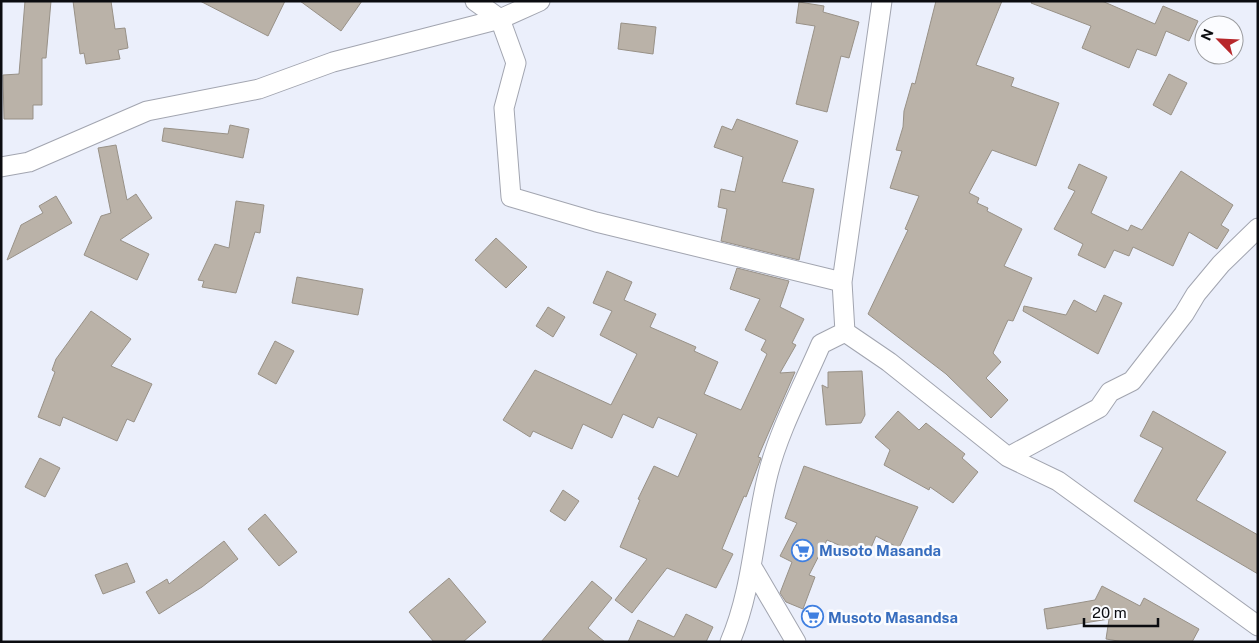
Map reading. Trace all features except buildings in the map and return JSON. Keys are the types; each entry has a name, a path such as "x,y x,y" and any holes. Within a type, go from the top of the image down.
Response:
{"street":[{"path":"475,1 500,19 516,63 504,108 511,197 596,222 842,282"},
{"path":"1,167 29,162 147,111 259,88 333,62 500,19 540,1"},
{"path":"845,332 842,282 882,1"},
{"path":"1008,457 1099,408 1110,392 1132,380 1184,314 1196,294 1221,264 1258,228"},
{"path":"845,332 889,362 1008,457 1058,481 1258,626"},
{"path":"730,642 752,567 772,459 822,344 845,332"},
{"path":"752,567 796,642"}],"place":[{"name":"Musoto Masanda","path":"803,550"},
{"name":"Musoto Masandsa","path":"812,617"}]}
